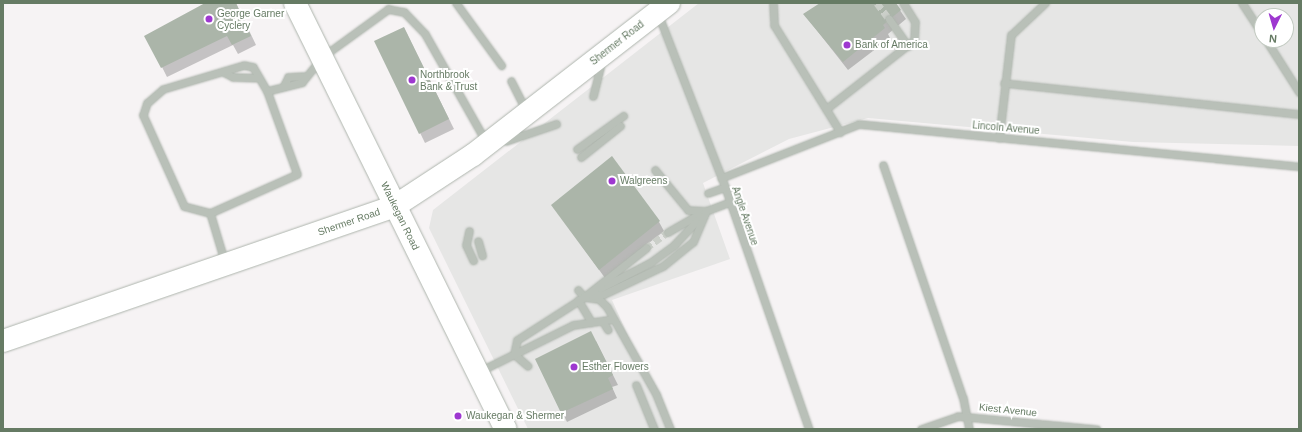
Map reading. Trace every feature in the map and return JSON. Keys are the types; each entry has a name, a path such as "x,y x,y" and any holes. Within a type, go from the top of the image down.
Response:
{"main road":[{"name":"Waukegan Road","path":"295,3 506,429"},
{"name":"Shermer Road","path":"3,341 395,206 480,150 663,7"}],"street":[{"path":"456,3 501,65"},
{"path":"773,3 774,25 840,132"},
{"path":"826,109 914,40 915,22 904,3"},
{"path":"999,138 1004,83 1012,35 1045,3"},
{"path":"1242,3 1254,22"},
{"name":"Angle Avenue","path":"663,7 724,187 809,429"},
{"path":"266,91 284,85 302,82 304,76 322,57 388,9 404,12 425,34 480,150 534,128 556,124"},
{"path":"889,19 908,46"},
{"path":"1271,48 1299,92"},
{"path":"594,96 603,54"},
{"path":"244,65 253,67 258,78 266,91 297,174 210,213 184,206 143,115 151,97 180,84 244,65"},
{"path":"223,72 233,77 258,78"},
{"path":"511,81 527,113"},
{"path":"1004,83 1299,114"},
{"path":"577,149 623,116"},
{"name":"Lincoln Avenue","path":"721,178 859,124 1299,166"},
{"path":"582,157 620,126"},
{"path":"883,166 963,398 964,416 969,429"},
{"path":"655,170 688,210 706,211"},
{"path":"708,193 724,187"},
{"path":"668,232 706,211 730,202"},
{"path":"581,298 602,288 663,266 682,252 699,234 706,211"},
{"path":"514,354 517,340 581,298 602,288 674,245 706,211"},
{"path":"210,213 226,264"},
{"path":"470,231 466,244 473,260"},
{"path":"478,242 482,255"},
{"path":"602,288 646,248"},
{"path":"602,288 607,307 656,394 670,429"},
{"path":"578,290 591,322"},
{"path":"581,298 599,299 607,307"},
{"path":"478,372 573,325 603,322 613,319"},
{"path":"603,322 608,330"},
{"path":"514,354 528,366"},
{"path":"636,385 654,429"},
{"name":"Kiest Avenue","path":"921,429 964,416 1096,429"}],"shaded area":[{"path":"699,3 1299,3 1299,146 1133,142 868,118 789,139 703,183 730,259 612,300 670,429 528,429 429,228 433,210"}],"building":[{"name":"George Garner Cyclery","path":"205,3 236,3 251,36 232,45 227,36 161,68 144,36"},
{"name":"Bank of America","path":"820,3 896,3 901,10 883,25 885,28 843,62 803,14"},
{"name":"Northbrook Bank & Trust","path":"404,27 449,119 419,134 374,41"},
{"name":"Walgreens","path":"612,156 660,221 599,270 551,205"},
{"name":"Esther Flowers","path":"591,331 613,375 608,378 613,389 561,413 535,359"}],"tunnel":[{"path":"877,3 889,19"},
{"path":"646,248 668,232"}],"place":[{"name":"George Garner Cyclery","path":"209,19"},
{"name":"Bank of America","path":"847,45"},
{"name":"Northbrook Bank & Trust","path":"412,80"},
{"name":"Walgreens","path":"612,181"},
{"name":"Esther Flowers","path":"574,367"},
{"name":"Waukegan & Shermer","path":"458,416"}]}
